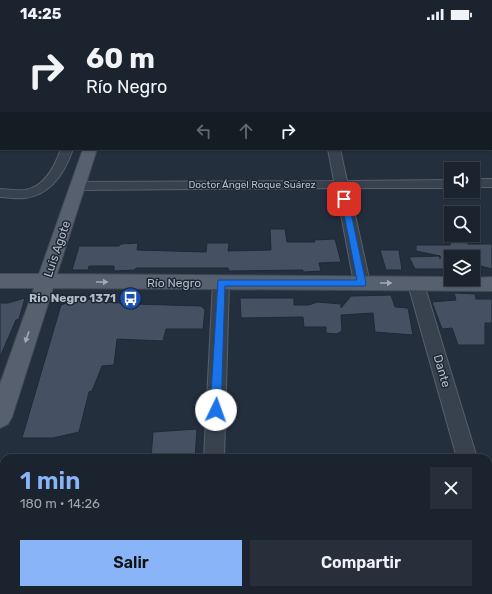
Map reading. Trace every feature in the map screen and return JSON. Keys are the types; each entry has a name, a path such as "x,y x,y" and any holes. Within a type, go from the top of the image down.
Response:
{"main road":[{"name":"Luis Agote","path":"0,417 90,150"},
{"name":"Río Negro","path":"0,281 492,284"}],"street":[{"path":"0,193 29,193 41,187 58,172 67,150"},
{"path":"334,150 362,283"},
{"path":"480,183 492,183"},
{"name":"Doctor Ángel Roque Suárez","path":"78,186 444,184"},
{"path":"214,454 221,283"},
{"name":"Dante","path":"416,284 466,454"}],"building":[{"path":"270,229 285,229 287,242 315,242 314,240 335,239 341,262 319,263 321,271 303,272 303,270 229,271 228,268 136,268 135,270 114,271 114,266 89,266 88,270 72,270 79,246 119,246 121,244 138,243 137,250 206,252 207,243 229,243 228,251 271,250"},
{"path":"451,242 492,244 492,269 480,266 480,250 444,250 444,269 415,269 409,257 440,256 416,251 416,245 450,245"},
{"path":"380,250 399,250 402,270 386,270"},
{"path":"454,293 475,294 476,299 492,299 492,323 485,323 485,345 458,345 452,328 442,329 432,302 456,300"},
{"path":"391,295 395,307 408,308 413,335 375,332 373,313 341,315 342,331 337,334 326,333 326,327 304,327 303,317 241,318 240,298 294,298 294,305 309,305 317,302 341,304 341,308 351,296"},
{"path":"25,298 19,319 16,320 0,357 0,303 8,303"},
{"path":"76,299 105,300 105,302 135,304 201,306 205,310 203,329 166,329 163,341 117,339 114,365 102,366 92,391 89,392 79,432 53,438 22,438 61,305"},
{"path":"197,429 195,454 151,454 153,432"}],"place":[{"name":"Rio Negro 1371","path":"131,298"}],"route":[{"path":"216,410 221,283 362,283 344,199"}]}
